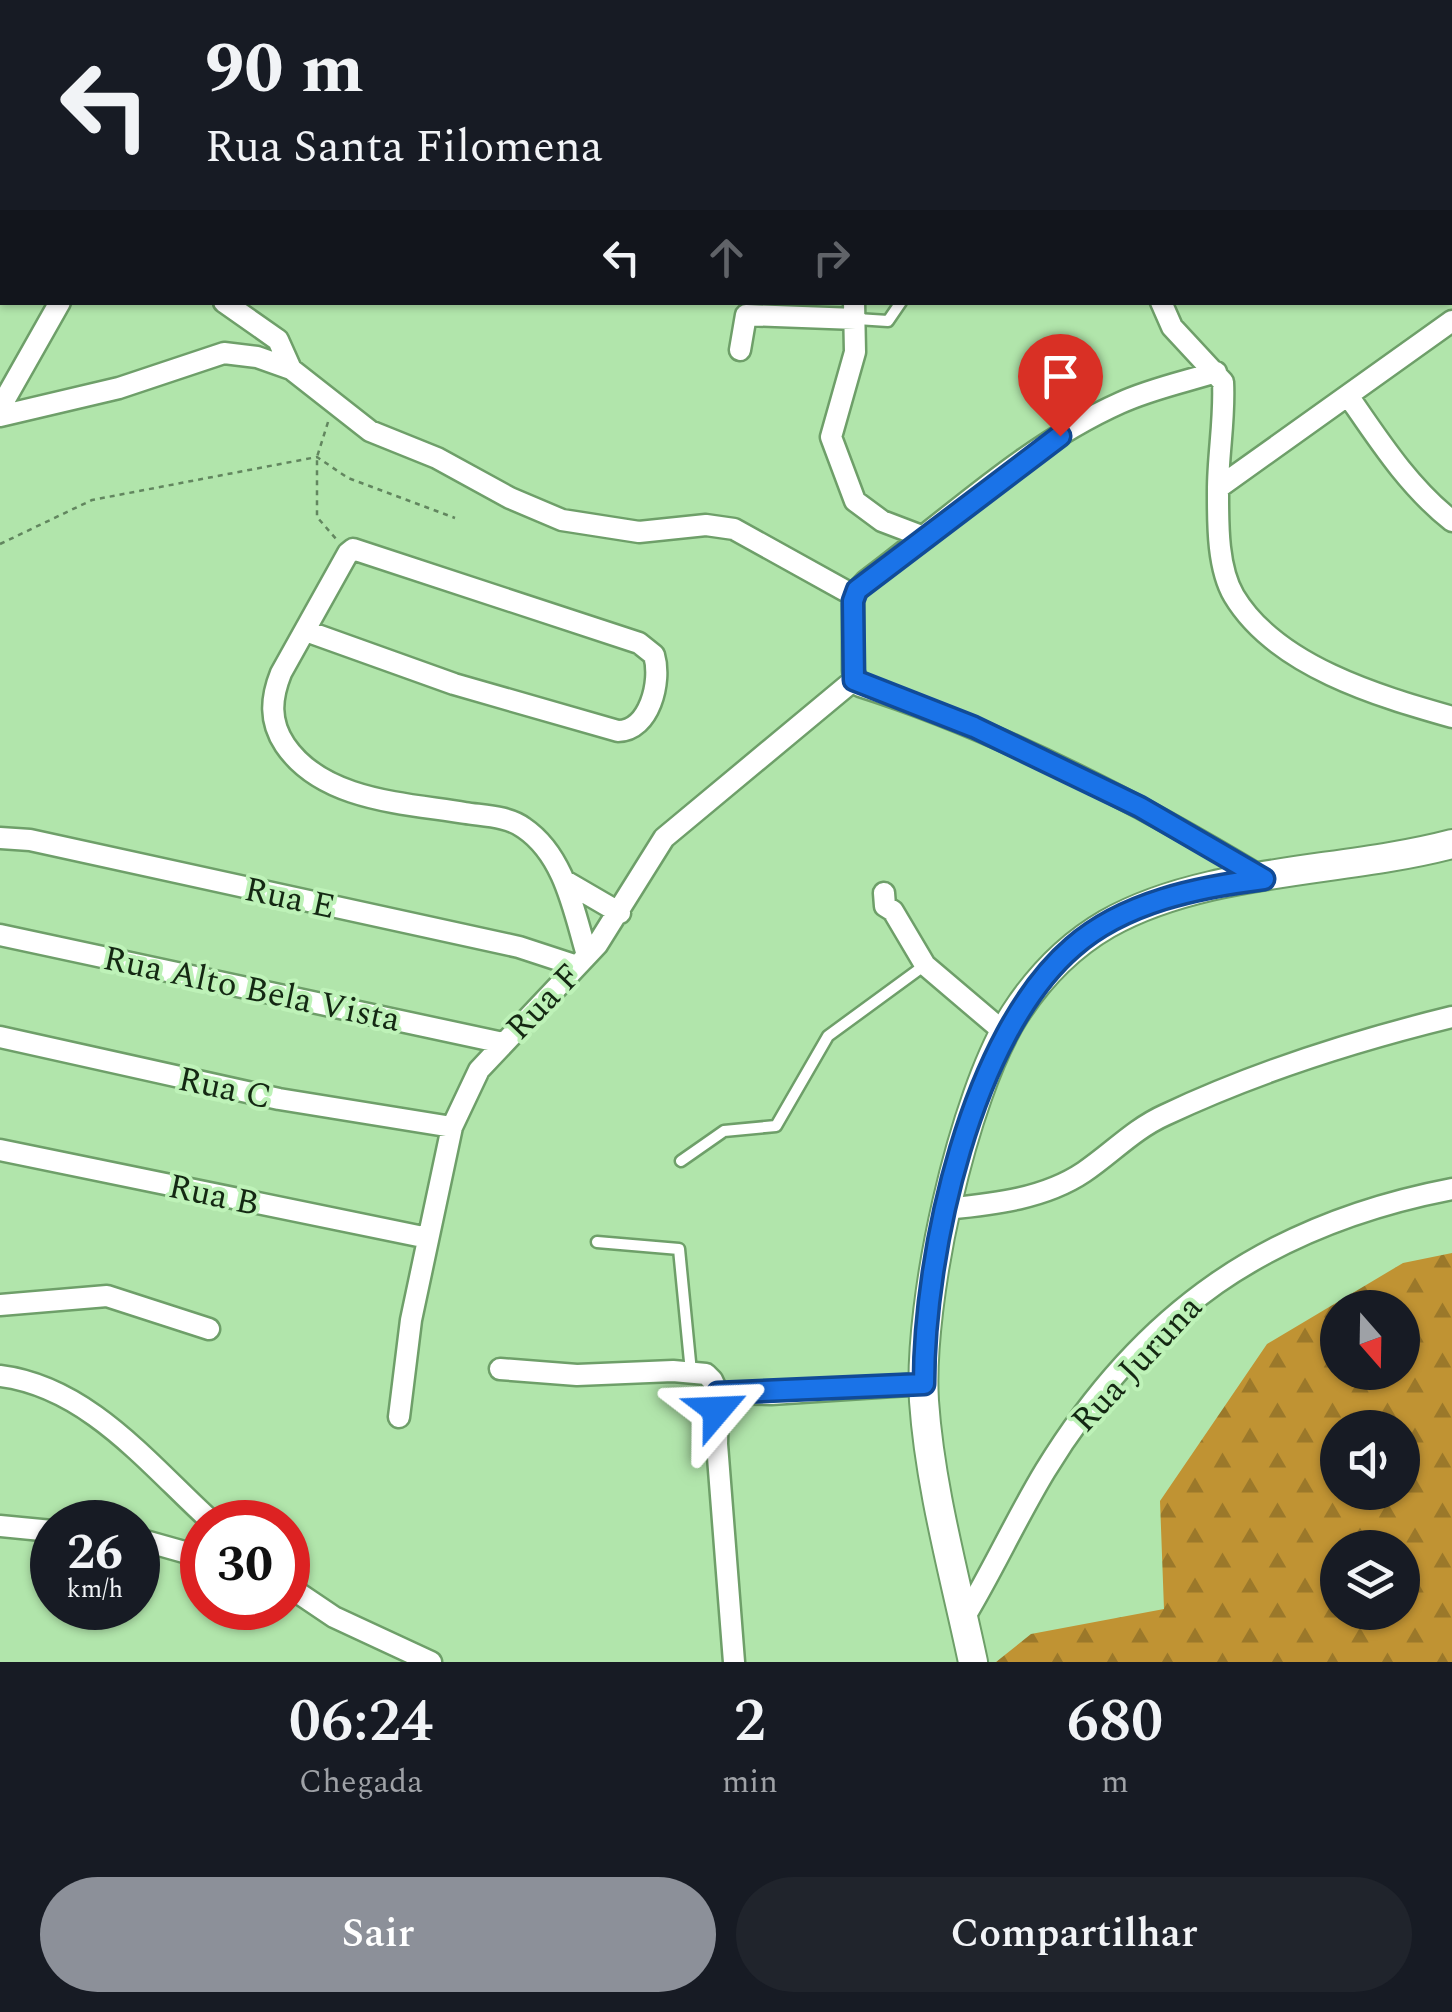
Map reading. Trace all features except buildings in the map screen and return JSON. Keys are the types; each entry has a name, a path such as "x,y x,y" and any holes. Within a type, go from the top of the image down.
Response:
{"main road":[{"path":"973,1662 930,1446 924,1384 932,1286 946,1208 990,1064 1006,1033 1043,976 1075,945 1108,924 1180,894 1452,844"}],"street":[{"path":"5,413 59,305"},
{"path":"229,305 278,340 291,369"},
{"path":"257,305 267,329"},
{"path":"1162,305 1172,326 1216,372 1224,388 1218,488 1226,578 1253,620 1322,668 1391,699 1452,717"},
{"path":"740,350 746,315 855,310 852,373 831,437 855,501 882,521 924,537"},
{"path":"1218,488 1452,322"},
{"path":"5,413 119,388 224,353 257,357 291,369 332,406 370,432 437,458 510,498 562,520 639,532 706,526 734,529 854,595"},
{"path":"854,595 1014,467 1079,424 1140,394 1216,372"},
{"path":"1349,397 1388,454 1429,502 1452,521"},
{"path":"306,631 593,727 630,731 642,723 657,666 654,655 639,643 362,549 348,552 306,631 273,694 275,725 304,767 327,782 356,792 518,824 542,845 565,881 582,961"},
{"path":"854,595 854,680 974,727 1140,807 1264,879"},
{"name":"Rua F","path":"399,1416 411,1320 452,1128 479,1070 582,961 620,913 664,838 854,680"},
{"name":"Rua E","path":"0,838 30,840 582,961"},
{"path":"565,881 620,913"},
{"path":"884,893 885,906 893,911 925,965 1006,1033"},
{"name":"Rua Alto Bela Vista","path":"0,935 503,1043"},
{"path":"946,1208 1000,1202 1057,1187 1140,1128 1199,1099 1329,1051 1452,1017"},
{"name":"Rua C","path":"0,1037 279,1099 452,1128"},
{"name":"Rua B","path":"0,1150 428,1238"},
{"name":"Rua Juruna","path":"964,1618 1064,1441 1100,1393 1179,1311 1242,1263 1396,1202 1452,1189"},
{"path":"0,1305 107,1296 209,1330"},
{"path":"500,1369 578,1376 706,1374 718,1393 718,1461 734,1662"},
{"path":"0,1376 40,1385 91,1411 188,1500"},
{"path":"718,1393 924,1384"},
{"path":"0,1526 30,1529"},
{"path":"310,1601 334,1617 430,1662"}],"lane":[{"path":"855,310 888,321 899,305"},
{"path":"682,1161 724,1131 776,1126 828,1036 925,965"},
{"path":"597,1242 680,1250 691,1372"}],"path":[{"path":"332,406 317,457 317,517 348,552"},
{"path":"0,544 92,500 317,457 348,478 454,518"}],"green space":[{"path":"1452,1253 1452,1662 996,1662 1031,1634 1164,1609 1160,1501 1267,1344 1320,1312 1320,1390 1420,1390 1420,1290 1358,1290 1403,1263"}],"route":[{"path":"717,1410 718,1393 771,1394 924,1384 932,1286 946,1208 990,1064 1014,1016 1043,976 1075,945 1108,924 1180,894 1264,879 1140,807 974,727 860,686 854,680 853,601 857,590 1014,467 1060,436"}]}
